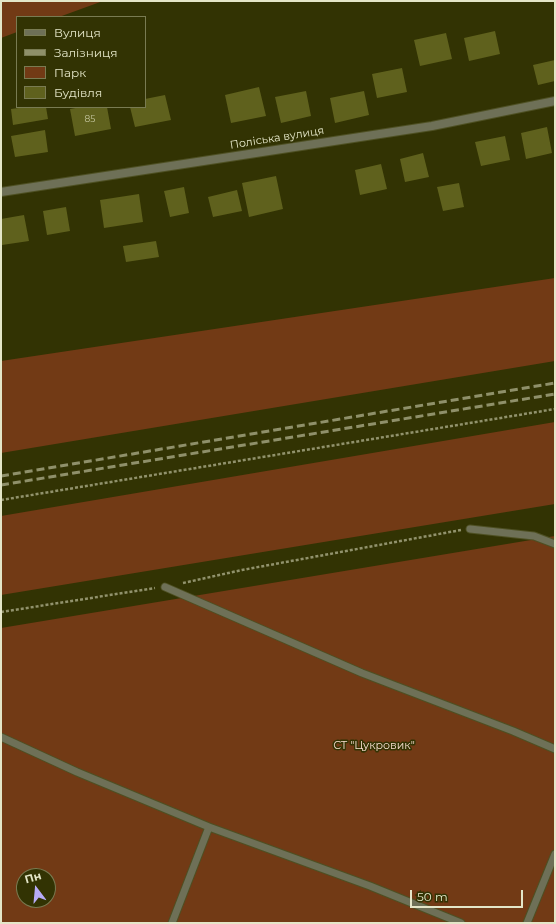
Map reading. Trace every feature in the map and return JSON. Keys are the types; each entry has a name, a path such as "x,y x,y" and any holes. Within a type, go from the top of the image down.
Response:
{"street":[{"name":"Поліська вулиця","path":"1,192 432,126 555,101"}],"lane":[{"path":"470,529 534,536 555,544"},
{"path":"165,587 362,673 513,731 555,750"},
{"path":"1,736 77,772 209,827 370,886 461,923"},
{"path":"172,923 209,827"},
{"path":"527,923 555,854"}],"path":[{"path":"1,500 555,409"},
{"path":"1,612 150,588 165,587 242,570 470,529"}],"green space":[{"path":"1,1 103,1 62,16 16,16 16,32 1,38"},
{"path":"555,278 555,361 1,453 1,361"},
{"path":"555,422 555,504 1,595 1,516"},
{"name":"СТ \"Цукровик\"","path":"555,536 555,923 1,923 1,628"}],"building":[{"path":"495,31 500,54 469,61 464,38"},
{"path":"446,33 452,59 420,66 414,40"},
{"path":"555,60 555,81 538,85 533,65"},
{"path":"402,68 407,92 377,98 372,74"},
{"path":"259,87 266,116 231,123 225,95"},
{"path":"306,91 311,116 281,123 275,97"},
{"path":"364,91 369,115 335,123 330,98"},
{"path":"165,95 171,120 135,127 130,108 146,108 146,99"},
{"path":"46,108 48,119 13,125 11,109"},
{"path":"107,108 111,129 75,136 70,109"},
{"path":"547,127 552,153 526,159 521,133"},
{"path":"45,130 48,152 15,157 11,136"},
{"path":"505,136 510,160 481,166 475,142"},
{"path":"423,153 429,177 405,182 400,159"},
{"path":"381,164 387,189 360,195 355,170"},
{"path":"276,176 283,209 249,217 242,183"},
{"path":"459,183 464,207 443,211 437,187"},
{"path":"184,187 189,213 170,217 164,191"},
{"path":"237,190 242,211 213,217 208,197"},
{"path":"139,194 143,222 104,228 100,200"},
{"path":"66,207 70,231 47,235 43,211"},
{"path":"24,215 29,241 2,245 1,219"},
{"path":"156,241 159,257 126,262 123,246"}],"railway":[{"path":"1,476 555,383"},
{"path":"1,485 555,394"}]}
